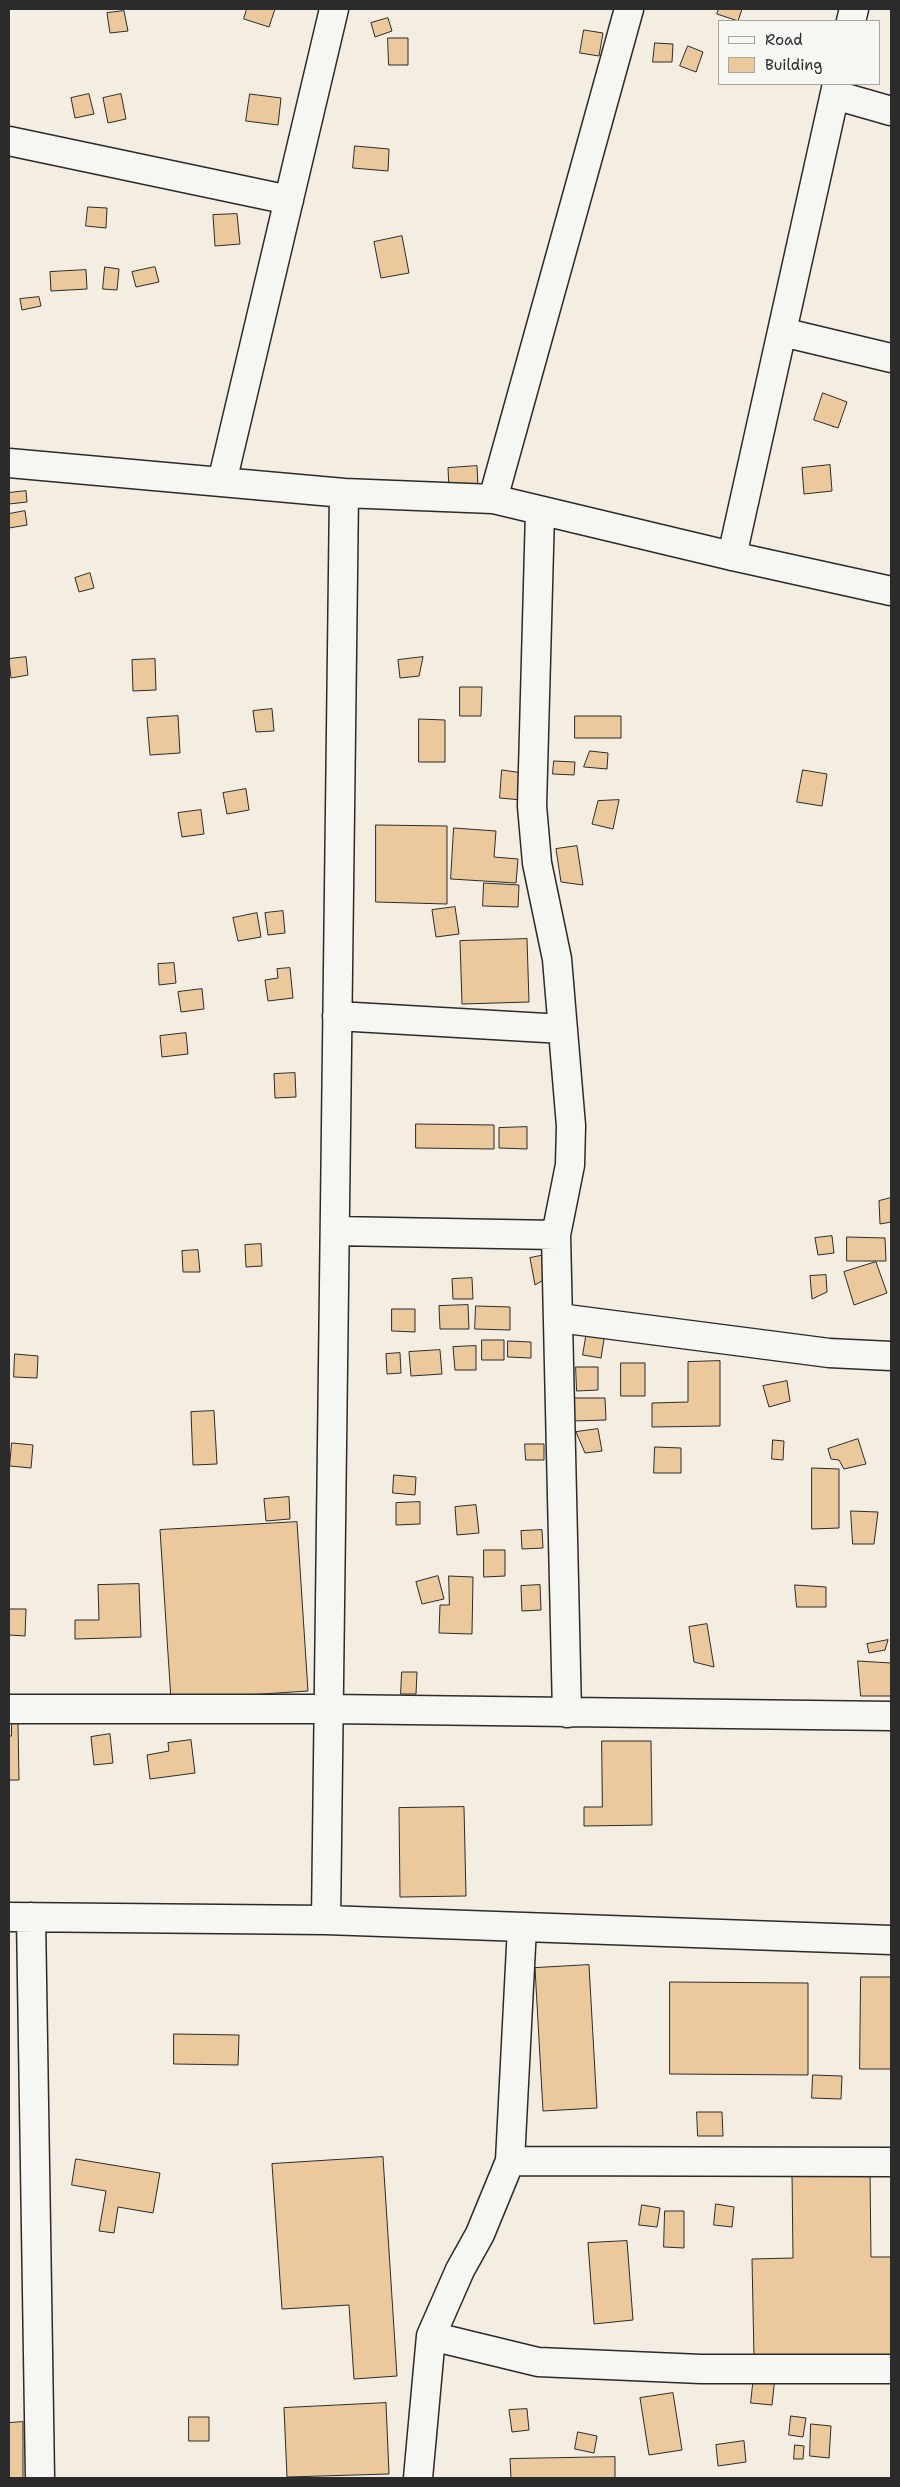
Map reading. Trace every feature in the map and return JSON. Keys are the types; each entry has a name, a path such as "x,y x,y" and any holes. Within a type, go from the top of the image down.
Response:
{"street":[{"path":"222,482 334,9"},
{"path":"493,499 629,9"},
{"path":"732,556 836,89 891,111"},
{"path":"9,141 288,200"},
{"path":"782,332 891,358"},
{"path":"9,463 344,493 493,499 540,512 891,591"},
{"path":"326,1920 344,493"},
{"path":"540,512 532,806 537,863 557,959 571,1126 570,1165 556,1235 567,1713"},
{"path":"337,1016 563,1030"},
{"path":"335,1231 556,1235"},
{"path":"559,1318 829,1353 891,1356"},
{"path":"9,1709 329,1709 891,1716"},
{"path":"40,2478 20,1917 326,1920 891,1940"},
{"path":"418,2478 431,2336 460,2270 480,2234 510,2161 522,1927"},
{"path":"510,2161 891,2162"},
{"path":"431,2336 538,2362 700,2369 891,2369"}],"building":[{"path":"247,9 275,9 269,27 244,19"},
{"path":"719,9 742,9 738,20 717,14"},
{"path":"124,11 128,31 110,33 107,13"},
{"path":"388,18 392,31 375,37 371,23"},
{"path":"584,30 603,33 599,56 580,53"},
{"path":"388,38 408,38 408,65 389,65"},
{"path":"655,43 673,44 672,62 653,62"},
{"path":"688,46 703,52 696,72 680,66"},
{"path":"89,94 94,114 75,118 71,98"},
{"path":"121,94 126,119 108,123 103,98"},
{"path":"250,94 281,98 278,125 246,121"},
{"path":"355,146 389,149 388,171 353,168"},
{"path":"88,207 107,208 106,228 86,226"},
{"path":"237,214 240,244 215,246 213,215"},
{"path":"402,236 409,273 381,278 374,242"},
{"path":"105,267 119,269 117,290 103,289"},
{"path":"155,267 159,282 136,287 132,272"},
{"path":"86,270 87,289 51,291 50,272"},
{"path":"39,297 41,306 22,310 20,299"},
{"path":"823,393 847,402 838,428 814,420"},
{"path":"830,465 832,491 804,494 802,468"},
{"path":"477,466 478,487 449,489 448,468"},
{"path":"26,491 27,502 9,504 9,493"},
{"path":"25,511 27,525 9,528 9,514"},
{"path":"90,573 94,588 79,592 75,578"},
{"path":"26,657 28,675 11,678 9,659"},
{"path":"423,657 419,676 400,678 398,660"},
{"path":"155,659 156,690 133,691 132,660"},
{"path":"460,687 482,687 481,716 460,716"},
{"path":"272,709 274,731 256,732 253,711"},
{"path":"178,716 180,753 150,755 147,718"},
{"path":"575,716 621,716 621,738 575,738"},
{"path":"419,719 445,720 445,762 419,762"},
{"path":"590,751 608,753 607,769 584,767"},
{"path":"554,761 575,762 574,775 553,774"},
{"path":"502,770 523,773 521,800 500,798"},
{"path":"803,770 827,774 822,806 797,802"},
{"path":"246,789 249,810 227,814 223,793"},
{"path":"619,800 613,829 592,824 598,801"},
{"path":"201,810 204,834 182,837 178,813"},
{"path":"376,825 447,826 447,904 376,902"},
{"path":"454,828 496,831 494,857 518,859 516,883 451,879"},
{"path":"577,846 583,885 561,882 556,849"},
{"path":"484,883 519,885 518,907 483,906"},
{"path":"455,907 459,934 436,937 432,910"},
{"path":"283,911 285,933 268,935 265,913"},
{"path":"257,913 261,937 238,941 233,918"},
{"path":"527,939 529,1002 462,1004 460,941"},
{"path":"174,963 176,983 159,985 158,964"},
{"path":"290,968 293,998 268,1001 265,980 278,978 277,969"},
{"path":"202,989 204,1009 181,1012 178,992"},
{"path":"186,1033 188,1054 162,1057 160,1036"},
{"path":"295,1073 296,1097 275,1098 274,1074"},
{"path":"416,1124 494,1125 494,1149 416,1148"},
{"path":"527,1127 527,1149 499,1148 499,1128"},
{"path":"891,1198 891,1222 880,1224 879,1201"},
{"path":"832,1236 834,1253 818,1255 815,1238"},
{"path":"847,1237 885,1238 886,1261 847,1261"},
{"path":"261,1244 262,1266 246,1267 245,1245"},
{"path":"198,1250 200,1272 183,1272 182,1251"},
{"path":"550,1254 547,1278 535,1285 530,1258"},
{"path":"876,1262 887,1293 854,1305 844,1272"},
{"path":"826,1275 827,1292 812,1299 810,1276"},
{"path":"472,1278 473,1299 453,1299 452,1279"},
{"path":"468,1305 469,1329 440,1329 439,1306"},
{"path":"476,1306 510,1307 510,1330 475,1329"},
{"path":"392,1309 415,1309 415,1332 392,1331"},
{"path":"587,1331 605,1333 601,1358 583,1355"},
{"path":"482,1340 504,1340 504,1360 482,1360"},
{"path":"508,1341 531,1342 531,1358 508,1357"},
{"path":"476,1346 476,1370 455,1370 453,1347"},
{"path":"440,1350 442,1374 411,1376 409,1352"},
{"path":"400,1353 401,1373 387,1374 386,1354"},
{"path":"15,1354 38,1356 37,1378 14,1377"},
{"path":"720,1361 720,1426 652,1427 652,1403 688,1402 688,1362"},
{"path":"621,1363 645,1363 645,1396 621,1396"},
{"path":"576,1367 598,1367 598,1390 577,1391"},
{"path":"787,1381 790,1401 769,1407 763,1386"},
{"path":"571,1398 605,1398 606,1420 572,1421"},
{"path":"214,1411 217,1464 193,1465 191,1412"},
{"path":"598,1429 602,1451 585,1453 576,1432"},
{"path":"858,1439 866,1464 844,1469 839,1460 831,1459 828,1449"},
{"path":"773,1440 784,1441 783,1460 772,1459"},
{"path":"12,1443 33,1445 31,1468 10,1466"},
{"path":"525,1444 544,1444 544,1460 526,1460"},
{"path":"655,1447 681,1448 681,1473 654,1473"},
{"path":"812,1468 839,1469 839,1528 812,1529"},
{"path":"394,1475 416,1477 415,1495 393,1493"},
{"path":"289,1497 290,1519 266,1521 264,1499"},
{"path":"420,1502 420,1524 396,1525 396,1503"},
{"path":"476,1505 479,1533 457,1535 455,1507"},
{"path":"851,1511 878,1512 874,1544 853,1544"},
{"path":"297,1522 308,1691 171,1700 160,1530"},
{"path":"542,1530 543,1548 522,1549 521,1531"},
{"path":"484,1550 505,1550 505,1576 484,1577"},
{"path":"438,1576 444,1599 422,1604 416,1582"},
{"path":"449,1576 473,1577 472,1634 439,1633 440,1605 449,1605"},
{"path":"139,1584 141,1637 75,1639 75,1620 99,1620 98,1585"},
{"path":"540,1585 541,1610 522,1611 521,1586"},
{"path":"795,1585 826,1587 826,1607 797,1607"},
{"path":"9,1609 26,1609 25,1636 9,1635"},
{"path":"707,1624 714,1667 694,1662 689,1627"},
{"path":"888,1640 885,1650 869,1653 867,1644"},
{"path":"858,1661 891,1663 891,1696 861,1696"},
{"path":"402,1672 417,1672 416,1694 401,1694"},
{"path":"12,1723 18,1723 19,1780 9,1780 9,1736 11,1736"},
{"path":"110,1734 113,1763 94,1765 91,1737"},
{"path":"191,1740 195,1773 150,1779 147,1755 169,1751 168,1743"},
{"path":"602,1741 651,1741 652,1825 584,1826 584,1807 602,1807"},
{"path":"464,1807 466,1896 400,1897 399,1808"},
{"path":"589,1965 597,2108 543,2111 535,1968"},
{"path":"861,1977 891,1977 891,2069 860,2069"},
{"path":"670,1982 808,1983 808,2075 670,2074"},
{"path":"174,2034 239,2035 238,2065 174,2064"},
{"path":"813,2075 842,2076 841,2099 812,2098"},
{"path":"697,2112 722,2112 723,2136 698,2136"},
{"path":"383,2157 397,2376 354,2379 349,2305 282,2309 272,2164"},
{"path":"76,2159 160,2173 153,2213 118,2207 114,2233 99,2231 106,2191 72,2185"},
{"path":"870,2171 871,2257 891,2257 891,2356 754,2357 752,2259 793,2258 792,2172"},
{"path":"716,2204 734,2207 732,2227 714,2225"},
{"path":"642,2205 660,2208 657,2227 639,2225"},
{"path":"665,2211 684,2211 684,2248 664,2247"},
{"path":"627,2241 633,2320 594,2324 588,2243"},
{"path":"754,2375 775,2377 772,2405 751,2403"},
{"path":"673,2393 682,2450 649,2455 640,2398"},
{"path":"386,2403 389,2474 287,2477 284,2408"},
{"path":"527,2409 529,2430 512,2432 509,2410"},
{"path":"791,2416 806,2418 803,2437 789,2435"},
{"path":"189,2417 209,2417 209,2441 189,2441"},
{"path":"23,2422 23,2478 9,2478 9,2423"},
{"path":"811,2424 831,2426 829,2458 810,2456"},
{"path":"578,2432 597,2436 594,2453 575,2449"},
{"path":"744,2441 746,2462 718,2466 716,2445"},
{"path":"795,2445 804,2446 803,2459 794,2459"},
{"path":"615,2457 615,2478 511,2478 510,2459"}]}
